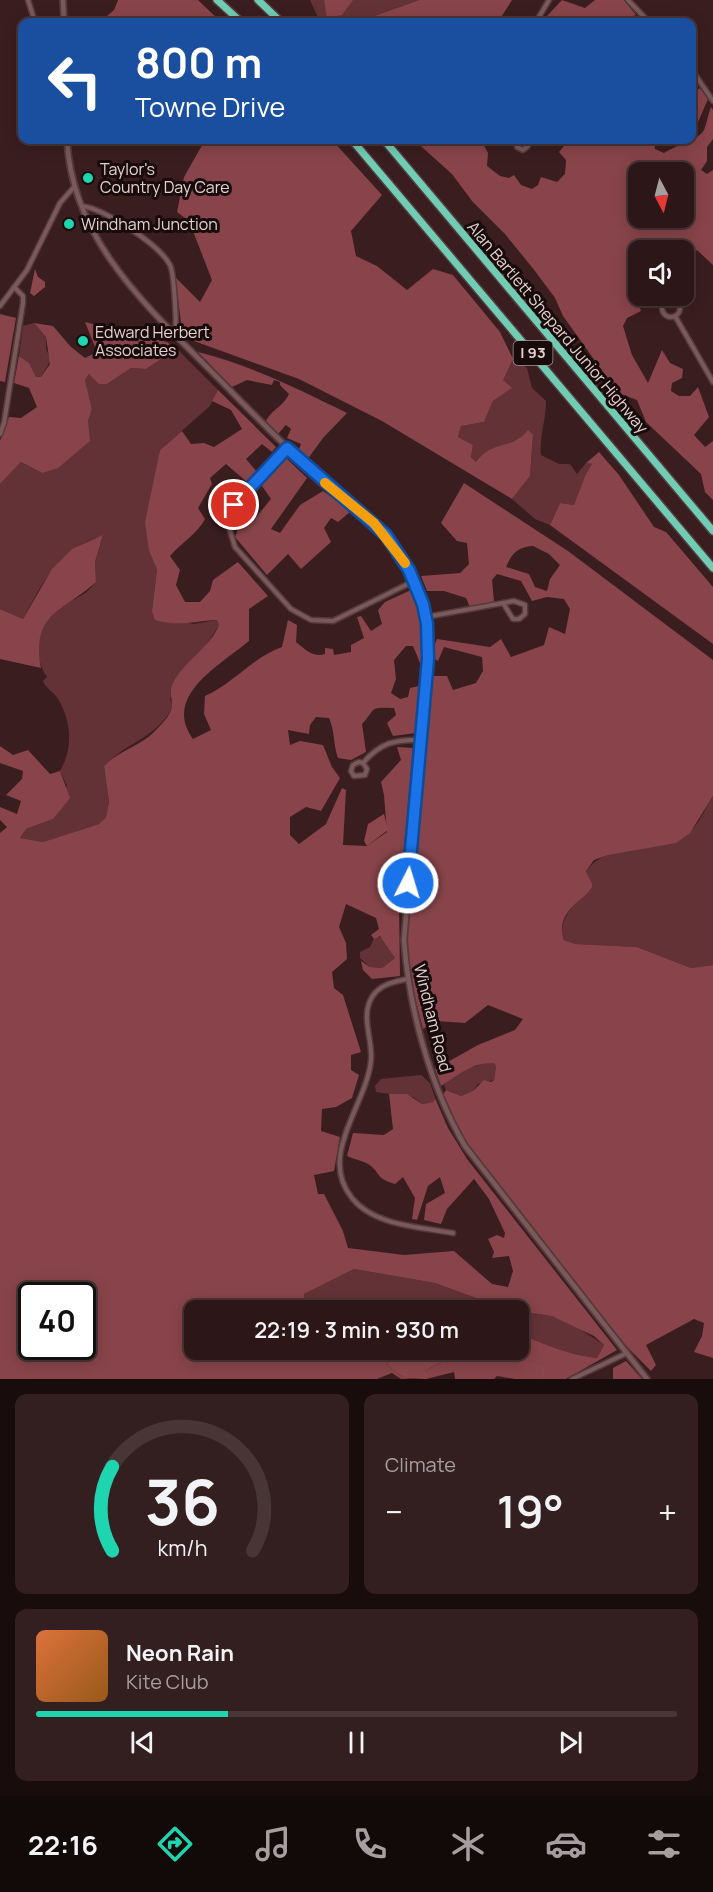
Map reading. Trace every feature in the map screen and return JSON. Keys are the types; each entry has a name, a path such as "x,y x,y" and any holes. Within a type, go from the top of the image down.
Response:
{"highway":[{"path":"217,0 237,18"},
{"path":"258,0 276,18"},
{"name":"I 93","path":"355,144 713,568"},
{"name":"Alan Bartlett Shepard Junior Highway","path":"387,144 713,531"}],"street":[{"path":"28,0 34,18"},
{"path":"63,0 64,18"},
{"path":"538,18 549,0"},
{"path":"628,0 645,18"},
{"path":"696,76 713,101"},
{"name":"Windham Road","path":"68,144 74,187 100,244 118,273 287,448 386,535 415,581 426,617 428,659 404,924 407,979 433,1070 457,1131 475,1159 648,1379"},
{"path":"516,144 521,150 527,147 527,144"},
{"path":"0,306 27,270 60,203 74,187"},
{"path":"82,206 95,210 146,240 167,261 172,275 175,334"},
{"path":"0,434 4,423 23,303 22,296 14,287"},
{"path":"672,299 678,304 679,312 675,316 670,317 663,314 662,306 666,300 672,299"},
{"path":"675,316 713,382"},
{"path":"287,448 236,502 230,514 228,527 235,547 291,609 311,620 333,621 415,581"},
{"path":"426,617 503,603 520,602 526,608 525,614 519,619 513,619 503,603"},
{"path":"363,763 375,750 388,742 402,739 421,740"},
{"path":"358,762 363,763 367,769 365,775 354,776 351,771 353,765 358,762"},
{"path":"407,979 381,988 370,1003 367,1019 371,1062 341,1147 340,1172 350,1195 373,1216 453,1233"},
{"path":"572,1379 627,1353"}],"shaded area":[{"path":"118,0 198,0 217,18 105,18 114,10"},
{"path":"310,0 324,0 325,3 353,0 419,0 369,18 318,18"},
{"path":"324,0 353,0 342,15 327,18"},
{"path":"419,0 512,0 501,18 369,18"},
{"path":"562,0 585,8 595,0 624,0 636,15 628,18 552,18 547,16"},
{"path":"700,88 708,99 698,122 696,120 696,91"},
{"path":"711,107 713,110 713,139 707,147 707,161 701,170 707,174 713,170 713,265 697,250 694,252 694,240 628,240 628,306 639,306 641,311 627,318 623,326 632,355 648,383 662,350 670,363 683,369 682,378 672,383 671,391 679,396 690,396 698,387 709,417 694,435 705,447 713,441 713,500 705,492 701,474 646,422 637,400 618,393 563,316 555,298 505,234 472,201 452,174 418,144 483,144 488,153 487,166 500,176 509,178 514,175 521,185 532,189 538,185 541,177 557,182 565,174 566,160 559,152 566,144 654,144 655,149 664,153 683,144 696,144 696,137 704,130"},
{"path":"203,144 336,144 382,195 351,231 356,256 377,266 407,290 433,269 453,275 500,332 513,359 503,380 512,388 493,401 484,422 461,426 458,437 473,445 471,457 476,462 489,450 516,440 528,430 533,435 530,476 512,499 382,421 299,379 194,341 182,330 175,277 200,302 212,280 189,221 177,212 184,177"},
{"path":"35,269 38,277 45,282 45,287 34,296 30,293"},
{"path":"0,314 16,318 5,382 0,381"},
{"path":"85,322 167,342 177,349 146,369 131,368 107,384 99,384 89,374 85,380 92,409 88,421 90,441 58,468 42,473 21,462 0,484 0,441 9,417 21,418 37,407 29,388 14,383 19,356 29,363 36,377 41,377 50,364 46,337 34,323 53,326 71,347 85,358 97,352"},
{"path":"34,323 46,337 46,349 51,360 41,377 36,378 29,363 19,356 23,326"},
{"path":"177,349 218,390 210,406 160,450 149,551 157,568 152,611 193,624 217,620 219,625 204,649 191,662 170,699 173,707 166,718 149,734 104,766 109,802 106,817 99,824 43,842 20,838 26,829 53,819 67,786 60,771 69,745 68,726 58,699 43,681 47,677 38,654 41,629 53,612 84,594 96,582 95,562 103,536 75,549 54,568 23,619 0,609 0,484 21,462 42,473 88,421 92,409 85,380 89,374 107,384 131,368 146,369"},
{"path":"198,352 255,371 292,387 347,413 323,438 307,460 298,452 301,444 287,438 291,429 286,425 278,434 266,421 289,394 280,382 274,380 272,385 247,380 232,387"},
{"path":"513,359 527,368 532,388 546,401 541,455 559,464 570,464 577,474 586,463 593,464 585,476 574,505 560,503 550,525 535,519 512,499 530,476 533,435 511,442 476,462 471,457 473,445 458,437 461,426 484,422 493,401 511,388 502,380"},
{"path":"218,390 276,447 272,452 262,444 246,459 257,472 247,482 226,464 210,478 212,484 198,508 205,519 170,556 180,570 176,585 185,602 200,602 210,591 213,580 238,562 268,596 249,609 249,641 198,683 189,696 184,709 185,723 193,739 211,730 204,714 205,696 262,657 282,647 288,620 297,625 296,642 317,655 325,654 325,648 333,649 334,655 351,652 351,645 364,638 357,617 361,616 371,631 382,624 378,610 385,602 411,590 421,622 425,664 420,663 413,646 406,646 394,660 396,679 391,693 400,699 408,697 410,688 419,686 420,672 425,673 416,733 393,736 387,723 396,715 394,708 376,708 362,724 366,752 351,760 338,758 329,718 316,717 310,725 309,734 288,730 290,745 300,741 323,745 332,767 340,778 321,811 306,807 290,817 290,835 299,844 326,824 342,788 346,790 343,845 367,846 387,832 381,782 401,760 397,747 413,748 399,903 400,976 372,979 363,970 361,961 370,967 382,968 395,958 380,936 374,939 371,935 379,929 376,918 346,904 339,927 346,943 347,959 332,972 334,988 343,995 361,1052 351,1055 351,1070 359,1075 352,1098 336,1107 322,1109 321,1131 340,1137 334,1171 314,1175 318,1194 324,1194 343,1231 348,1248 404,1255 454,1251 492,1284 508,1287 513,1271 509,1256 492,1258 494,1252 488,1239 497,1235 504,1238 505,1233 489,1199 474,1179 447,1209 441,1224 424,1220 426,1204 445,1193 440,1177 428,1186 417,1220 412,1219 415,1198 403,1177 395,1184 389,1182 368,1164 347,1156 353,1133 384,1135 393,1129 389,1094 407,1094 422,1104 433,1102 435,1098 448,1128 467,1159 617,1350 566,1379 515,1379 497,1376 494,1379 455,1379 454,1372 426,1379 425,1371 445,1360 529,1360 529,1338 567,1352 597,1358 604,1345 594,1336 552,1316 529,1312 529,1300 481,1300 435,1283 354,1269 304,1294 304,1300 184,1300 184,1360 392,1360 386,1364 404,1378 414,1379 401,1379 392,1373 377,1379 0,1379 0,833 7,827 0,820 0,807 17,814 21,801 6,795 22,779 23,771 0,763 0,746 13,755 28,750 50,774 60,771 70,798 53,819 26,829 20,838 43,842 99,824 106,817 109,802 104,766 148,737 165,720 172,706 173,683 183,668 209,641 219,625 217,620 178,623 155,620 152,611 157,569 149,551 145,522 160,450 182,431 191,444 204,443 214,447 242,429 231,410 212,401"},
{"path":"599,452 619,475 654,527 666,532 713,587 713,644 550,525 560,503 574,505 592,464 586,463"},
{"path":"286,458 307,478 271,529 280,533 300,505 323,491 351,511 338,522 331,518 324,528 331,542 301,569 288,554 267,575 235,537 242,517 252,522 271,499 260,483"},
{"path":"464,483 568,551 713,660 713,796 690,833 676,843 608,855 594,860 586,871 592,884 591,889 568,911 562,929 564,940 575,944 637,947 691,968 713,965 713,1358 694,1352 702,1336 704,1323 694,1319 646,1345 656,1365 651,1371 628,1348 496,1185 458,1130 443,1095 446,1090 461,1096 473,1091 484,1080 491,1082 494,1080 496,1066 494,1063 471,1067 441,1086 435,1069 478,1045 515,1030 523,1019 488,1005 465,1023 436,1021 423,1029 410,978 407,940 429,684 434,676 447,676 453,690 476,683 483,671 482,657 444,647 438,661 430,656 437,639 490,647 501,639 511,657 544,645 549,627 565,634 570,609 564,599 547,597 532,601 521,581 497,574 492,580 494,602 470,607 466,598 444,591 427,591 421,576 460,573 469,564 467,543 457,541 441,523","holes":["533,546 549,554 560,565 550,579 547,591 535,587 529,574 506,567 513,554 519,549"]},
{"path":"103,535 95,562 96,582 52,615 45,624 39,649 41,668 0,659 0,609 23,619 52,569 72,549"},
{"path":"713,796 713,965 691,968 637,947 575,944 564,940 562,932 565,918 574,905 591,889 586,871 596,861 619,851 661,845 687,834 698,822"},
{"path":"384,814 388,830 367,846 364,841 368,824"},
{"path":"375,936 384,938 395,958 382,968 370,967 360,958 360,952 370,947"},
{"path":"487,1063 494,1063 496,1066 494,1080 478,1084 473,1091 461,1096 446,1090 444,1085 453,1076"},
{"path":"421,1075 430,1083 435,1098 433,1102 422,1104 413,1097 376,1092 375,1086 381,1079"},
{"path":"354,1269 435,1283 481,1300 304,1300 304,1294"},
{"path":"529,1312 552,1316 571,1323 604,1345 597,1358 567,1352 529,1338"},
{"path":"392,1360 445,1360 425,1371 428,1378 426,1379 404,1378 386,1364"},
{"path":"626,1361 642,1379 613,1379 613,1368"}],"waterway":[{"path":"520,1360 523,1363 543,1368 543,1379"}],"slow traffic":[{"path":"325,483 386,535 405,563"}],"place":[{"name":"Taylor's Country Day Care","path":"88,178"},
{"name":"Windham Junction","path":"69,224"},
{"name":"Edward Herbert Associates","path":"83,341"}],"route":[{"path":"234,505 287,448 386,535 403,558 415,581 426,617 428,659 408,883"}]}
